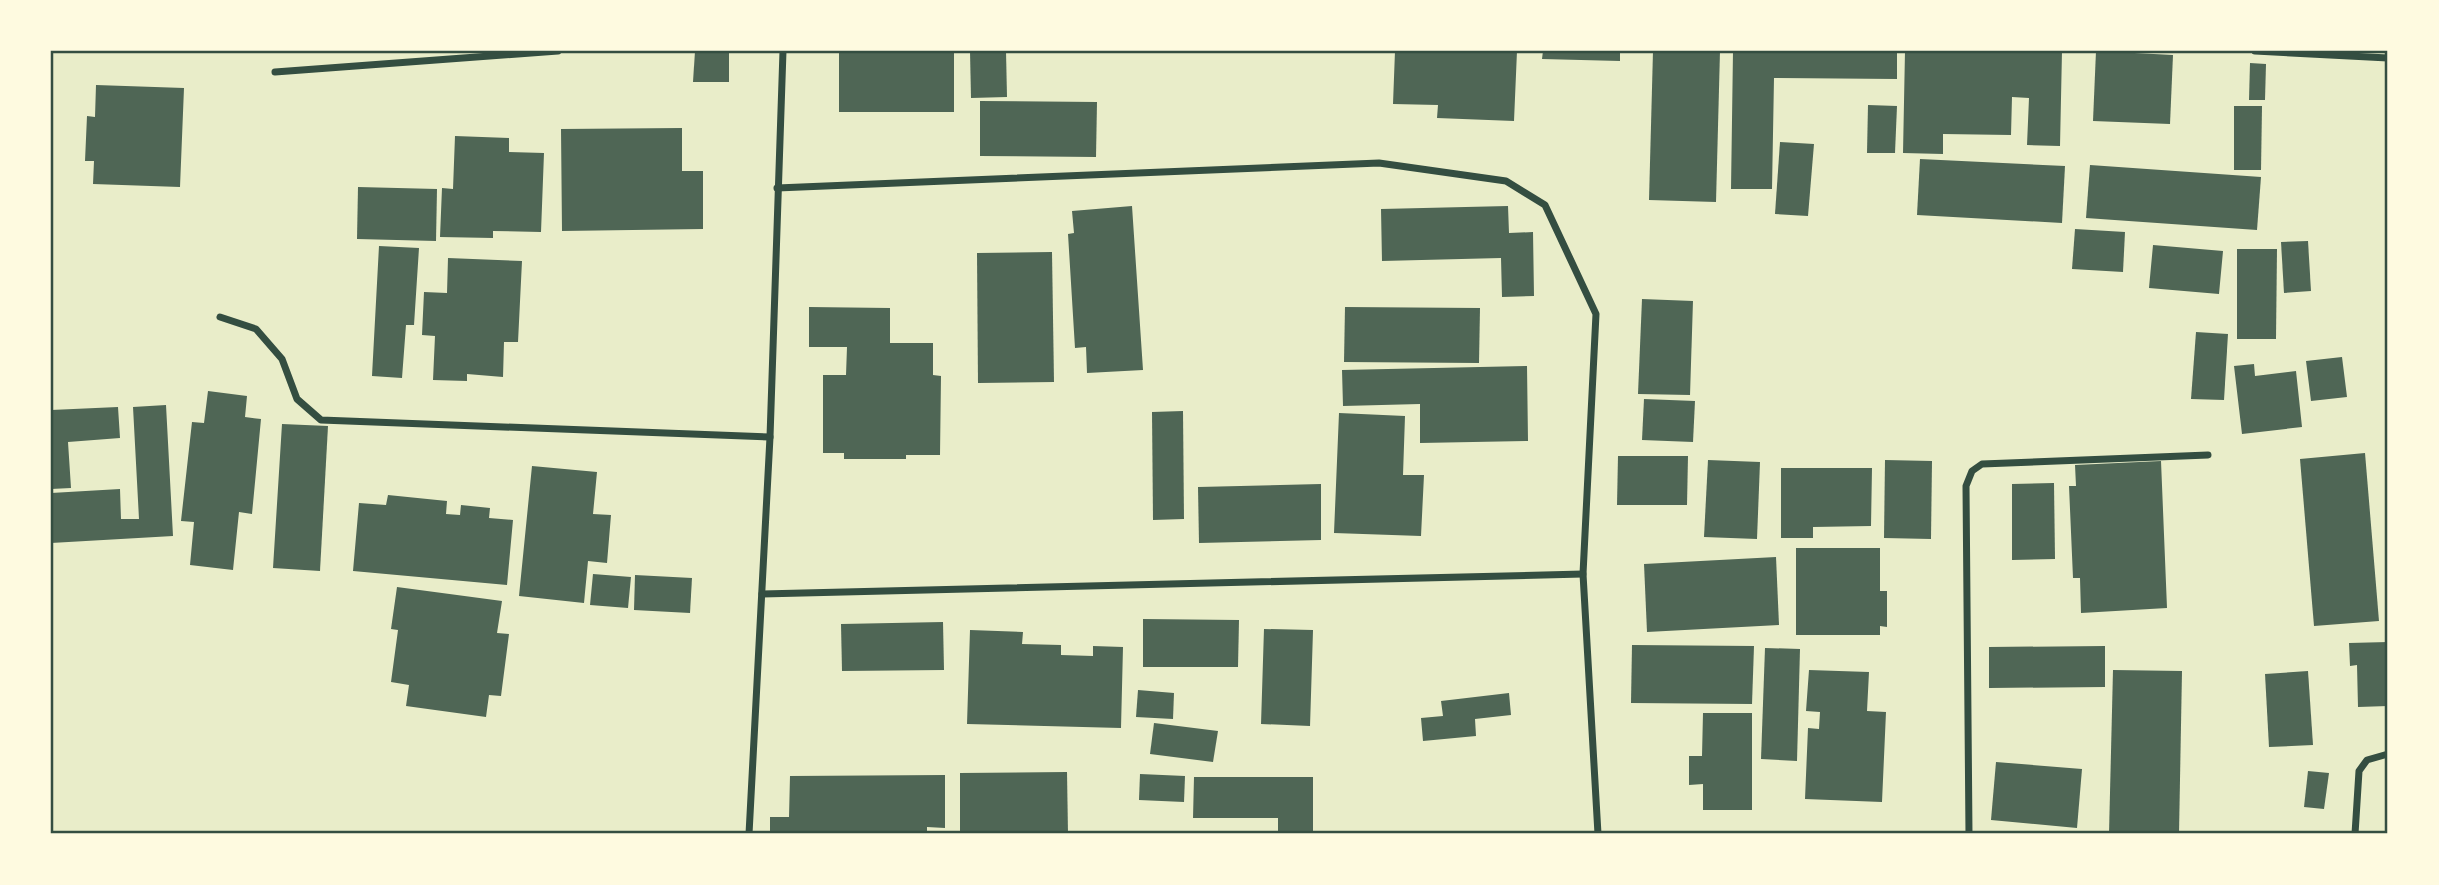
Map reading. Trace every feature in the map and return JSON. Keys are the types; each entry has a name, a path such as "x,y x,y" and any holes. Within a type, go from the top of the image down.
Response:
{"street":[{"path":"275,72 558,51"},
{"path":"749,834 770,437 783,51"},
{"path":"2255,51 2388,58"},
{"path":"777,188 1379,163 1506,181 1545,205 1596,314 1583,574 1598,834"},
{"path":"220,317 256,329 282,359 297,399 321,420 770,437"},
{"path":"1969,834 1966,486 1972,471 1982,464 2208,455"},
{"path":"762,594 1583,574"},
{"path":"2356,834 2359,771 2367,760 2388,754"}],"building":[{"path":"695,51 729,51 729,82 693,82"},
{"path":"839,51 954,51 954,112 839,112"},
{"path":"970,51 1006,51 1007,97 971,98"},
{"path":"1395,51 1517,51 1514,121 1437,118 1438,105 1393,104"},
{"path":"1543,51 1620,51 1620,61 1542,59"},
{"path":"1653,51 1720,51 1716,202 1649,200"},
{"path":"1733,51 1897,51 1897,79 1774,78 1772,189 1731,189"},
{"path":"1905,51 2062,51 2060,146 2027,145 2029,98 2012,97 2011,135 1943,134 1943,154 1903,153"},
{"path":"2096,51 2173,55 2170,124 2093,121"},
{"path":"2250,63 2266,64 2265,100 2249,100"},
{"path":"96,85 184,88 180,187 93,184 94,161 85,161 87,116 95,117"},
{"path":"980,101 1097,102 1096,157 980,156"},
{"path":"1868,105 1897,106 1895,153 1867,153"},
{"path":"2234,106 2262,106 2261,170 2234,170"},
{"path":"682,128 682,171 703,171 703,229 562,231 561,129"},
{"path":"455,136 509,138 509,152 544,153 541,232 493,231 493,238 440,237 442,188 453,189"},
{"path":"1780,142 1814,144 1808,216 1775,214"},
{"path":"1920,159 2065,166 2062,223 1917,215"},
{"path":"2090,165 2261,177 2257,230 2086,218"},
{"path":"358,187 437,189 436,241 357,239"},
{"path":"1132,206 1143,370 1087,373 1086,347 1075,348 1068,234 1074,233 1072,211"},
{"path":"1508,206 1509,233 1533,232 1534,296 1502,297 1501,258 1382,261 1381,209"},
{"path":"2075,229 2125,232 2123,272 2072,269"},
{"path":"2308,241 2311,291 2284,293 2281,242"},
{"path":"2153,245 2223,251 2219,294 2149,288"},
{"path":"379,246 419,248 414,325 406,325 402,378 372,376"},
{"path":"2237,249 2277,249 2276,339 2237,339"},
{"path":"1052,252 1054,382 978,383 977,253"},
{"path":"448,258 522,261 518,342 504,342 503,377 467,374 467,381 433,380 435,336 422,335 424,292 447,293"},
{"path":"1642,299 1693,301 1690,395 1638,394"},
{"path":"809,307 890,308 890,343 933,343 933,375 941,376 940,455 906,455 906,459 844,459 844,453 823,453 823,375 846,375 847,347 809,347"},
{"path":"1345,307 1480,308 1479,363 1344,362"},
{"path":"2196,332 2228,334 2224,400 2191,399"},
{"path":"2342,357 2347,397 2311,401 2306,361"},
{"path":"2254,364 2255,376 2296,371 2302,427 2242,434 2234,366"},
{"path":"1527,366 1528,441 1420,443 1420,404 1343,406 1342,370"},
{"path":"208,391 247,396 245,417 261,419 252,514 239,512 233,570 190,565 194,522 181,521 192,422 204,423"},
{"path":"1644,399 1695,401 1693,442 1642,440"},
{"path":"166,405 173,536 51,543 51,493 120,489 121,519 139,519 133,407"},
{"path":"118,407 120,438 68,442 71,488 51,489 51,410"},
{"path":"1183,411 1184,519 1153,520 1152,412"},
{"path":"1339,413 1405,416 1403,475 1424,475 1421,536 1334,533"},
{"path":"282,424 328,426 320,571 273,568"},
{"path":"2365,453 2379,621 2314,626 2300,459"},
{"path":"1618,456 1688,456 1687,505 1617,505"},
{"path":"1708,460 1760,462 1757,539 1704,537"},
{"path":"1885,460 1932,461 1931,539 1884,538"},
{"path":"2161,461 2167,608 2081,613 2080,578 2073,578 2069,486 2076,486 2075,465"},
{"path":"532,466 597,472 593,514 611,515 607,563 588,561 584,603 519,596"},
{"path":"1781,468 1872,468 1871,526 1813,527 1813,538 1781,538"},
{"path":"2054,483 2055,559 2012,560 2012,484"},
{"path":"1321,484 1321,540 1199,543 1198,487"},
{"path":"388,495 447,501 446,514 460,515 461,505 490,508 489,518 513,520 507,585 353,571 359,503 386,505"},
{"path":"1796,548 1880,548 1880,591 1887,591 1887,627 1880,626 1880,635 1796,635"},
{"path":"1776,557 1779,625 1647,632 1644,564"},
{"path":"593,574 631,577 628,608 590,605"},
{"path":"635,575 692,578 690,613 634,610"},
{"path":"397,587 502,601 497,633 509,634 501,696 489,695 486,717 406,706 409,685 391,682 398,630 391,629"},
{"path":"1143,619 1239,620 1238,667 1143,667"},
{"path":"943,622 944,670 842,671 841,624"},
{"path":"1264,629 1313,630 1310,726 1261,724"},
{"path":"970,630 1023,632 1022,644 1061,645 1061,655 1093,656 1093,646 1123,647 1121,728 967,724"},
{"path":"2388,642 2388,706 2358,707 2357,665 2350,666 2349,643"},
{"path":"1632,645 1754,646 1752,704 1631,703"},
{"path":"2105,646 2105,687 1989,688 1989,647"},
{"path":"1765,648 1800,649 1797,761 1761,759"},
{"path":"1809,670 1869,672 1867,711 1886,712 1882,802 1805,799 1808,728 1819,729 1820,712 1806,711"},
{"path":"2113,670 2182,671 2179,834 2109,834"},
{"path":"2308,671 2313,745 2269,747 2265,674"},
{"path":"1138,690 1174,693 1173,719 1136,717"},
{"path":"1509,693 1511,715 1475,719 1476,736 1423,741 1421,718 1443,716 1441,701"},
{"path":"1703,713 1752,713 1752,810 1703,810 1703,784 1689,785 1689,756 1702,756"},
{"path":"1154,723 1218,731 1213,762 1150,754"},
{"path":"1996,762 2082,769 2077,828 1991,820"},
{"path":"2308,771 2329,773 2324,809 2304,807"},
{"path":"1067,772 1068,834 960,834 960,773"},
{"path":"1140,774 1185,776 1184,802 1139,800"},
{"path":"945,775 945,828 927,827 927,834 770,834 770,817 789,817 790,776"},
{"path":"1194,777 1313,777 1313,834 1278,834 1278,818 1193,818"}]}
